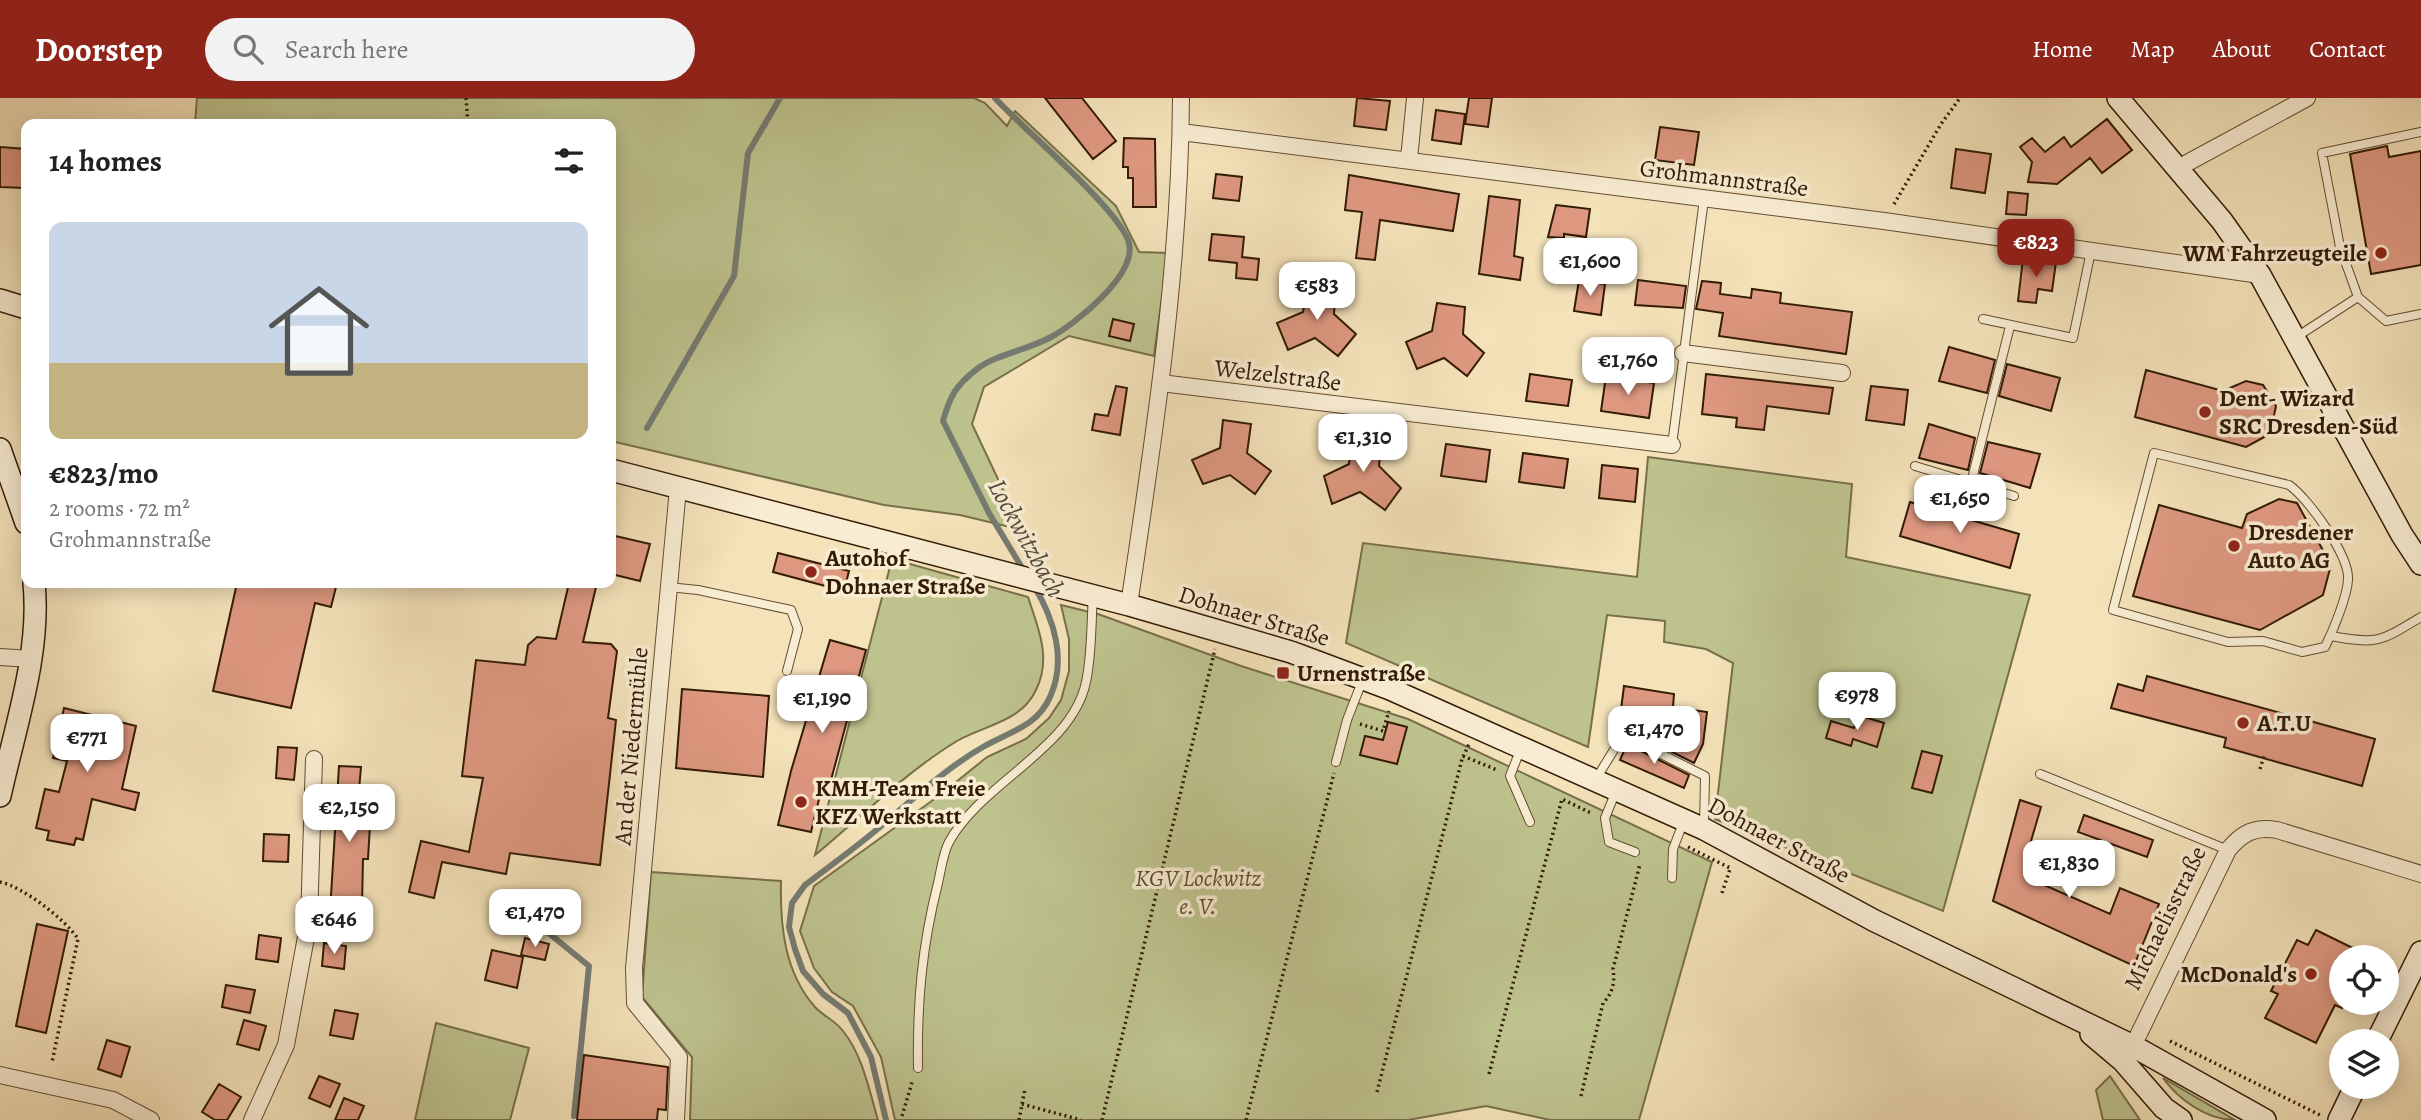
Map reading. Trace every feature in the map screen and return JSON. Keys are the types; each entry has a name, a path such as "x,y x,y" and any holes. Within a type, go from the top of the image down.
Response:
{"main road":[{"path":"2118,98 2222,221 2260,275 2361,463 2421,564"},
{"path":"0,300 21,307"},
{"path":"0,449 21,509"},
{"name":"Dohnaer Straße","path":"616,471 1129,605 1291,652 1363,679 1522,746 1694,825 1875,921 2073,1019 2136,1036 2265,1120"},
{"path":"0,796 31,659 37,608 35,588"},
{"path":"2384,1029 2415,978 2421,952"},
{"name":"Dohnaer Straße","path":"2073,1019 2123,1061 2164,1108 2181,1120"},
{"path":"2339,1120 2349,1099"}],"street":[{"path":"1129,605 1161,383 1175,254 1181,98"},
{"path":"1409,159 1415,98"},
{"path":"2178,167 2307,98"},
{"name":"Grohmannstraße","path":"1181,132 1884,221 2260,275"},
{"path":"1683,353 1842,373"},
{"name":"Welzelstraße","path":"1161,383 1672,445"},
{"name":"An der Niedermühle","path":"676,1120 679,1057 635,1003 634,968 678,488"},
{"path":"0,657 31,659"},
{"path":"252,1120 286,1045 307,933 314,760"},
{"name":"Michaelisstraße","path":"2136,1036 2228,850 2248,831 2261,827 2421,874"},
{"path":"0,1075 113,1100 151,1120"}],"lane":[{"path":"2421,132 2322,153 2340,247 2358,298 2386,321 2421,314"},
{"name":"Welzelstraße","path":"1672,445 1704,199"},
{"path":"1983,319 2073,338 2091,251"},
{"path":"2295,338 2358,298"},
{"path":"1971,482 2010,326"},
{"path":"2154,453 2290,485 2302,494 2344,561 2348,580 2331,636 2325,647 2302,652 2263,641 2228,642 2113,610 2154,453"},
{"path":"1915,466 2014,495"},
{"path":"668,587 698,590 791,610 798,629 788,670"},
{"path":"918,1068 917,1013 924,940 948,843 973,810 1000,782 1053,738 1073,713 1086,683 1089,595"},
{"path":"2331,636 2364,642 2382,640 2421,617"},
{"path":"1336,762 1347,720 1363,679"},
{"path":"1595,779 1623,735 1705,776 1694,825 1673,849 1672,878"},
{"path":"1522,746 1510,776 1530,822"},
{"path":"2040,774 2228,850"},
{"path":"1617,789 1605,818 1609,842 1635,852"}],"path":[{"path":"466,98 468,119"},
{"path":"1884,221 1941,124 1960,98"},
{"path":"1102,1120 1214,655"},
{"path":"1347,720 1383,731 1390,709"},
{"path":"1377,1092 1463,756 1476,726"},
{"path":"1463,756 1510,776"},
{"path":"2260,769 2264,756"},
{"path":"1246,1120 1336,762"},
{"path":"1489,1074 1562,799 1605,818"},
{"path":"1722,893 1737,846"},
{"path":"1581,1096 1603,1003 1611,996 1615,979 1613,969 1643,853 1635,852"},
{"path":"0,881 13,884 70,927 78,939 52,1062"},
{"path":"2136,1036 2331,1120"},
{"path":"902,1115 918,1068"},
{"path":"1019,1120 1026,1089"},
{"path":"1022,1104 1081,1120"}],"green space":[{"path":"197,98 974,98 985,103 1007,126 1015,111 1116,206 1139,252 1168,253 1154,356 1069,336 984,387 972,424 1022,530 960,515 884,505 616,442 616,119 195,119"},
{"path":"1648,457 1852,484 1846,557 2030,595 1943,911 1715,819 1733,663 1706,649 1664,642 1665,621 1607,615 1588,747 1346,643 1363,543 1637,577"},
{"path":"892,559 1028,597 1042,643 1041,678 1029,701 1021,709 1001,722 957,741 938,753 815,855"},
{"name":"KGV Lockwitz e. V.","path":"1061,605 1098,614 1241,666 1408,719 1712,862 1639,1120 1550,1120 1486,1106 1408,1120 895,1120 881,1057 853,1006 832,992 814,968 800,931 814,886 940,795 987,757 1026,739 1049,718 1061,700 1069,671 1069,639"},
{"path":"651,872 781,881 783,931 796,979 815,1007 840,1027 856,1051 878,1120 690,1120 692,1057 642,997"},
{"path":"436,1023 529,1048 510,1120 415,1120"},
{"path":"2110,1076 2140,1120 2103,1120 2096,1090"},
{"path":"2163,1078 2235,1120 2204,1113 2185,1101"}],"building":[{"path":"1045,98 1082,98 1116,141 1093,159"},
{"path":"1357,98 1390,101 1386,130 1354,126"},
{"path":"1469,98 1492,98 1488,127 1465,124"},
{"path":"1436,110 1465,114 1461,144 1432,140"},
{"path":"2107,119 2132,150 2102,173 2090,158 2057,184 2028,182 2032,162 2020,147 2032,138 2045,152 2064,137 2071,147"},
{"path":"1660,127 1699,132 1694,165 1655,160"},
{"path":"1124,138 1155,139 1156,207 1133,207 1133,178 1128,178 1128,167 1123,167"},
{"path":"2387,146 2389,157 2421,151 2421,265 2371,274 2350,154"},
{"path":"0,147 21,149 21,188 0,187"},
{"path":"1956,149 1991,154 1985,193 1951,188"},
{"path":"1216,174 1242,177 1239,201 1213,198"},
{"path":"1349,175 1459,194 1453,231 1380,220 1375,260 1356,258 1362,212 1345,210"},
{"path":"2008,192 2028,194 2026,215 2006,214"},
{"path":"1489,196 1520,200 1514,256 1523,258 1520,280 1479,274"},
{"path":"1556,205 1590,209 1586,237 1564,234 1564,238 1548,237"},
{"path":"1212,234 1244,237 1242,257 1259,259 1257,280 1236,278 1237,263 1209,260"},
{"path":"2023,258 2056,262 2052,291 2038,289 2036,303 2018,301"},
{"path":"1579,280 1605,284 1601,315 1574,311"},
{"path":"1638,280 1686,286 1683,308 1635,305"},
{"path":"1702,281 1721,283 1720,294 1751,298 1752,289 1781,293 1780,303 1852,312 1846,354 1719,336 1723,313 1696,309"},
{"path":"1308,283 1336,288 1334,314 1356,334 1338,356 1315,338 1288,350 1277,323 1303,312"},
{"path":"1437,303 1465,307 1463,334 1484,353 1467,376 1444,358 1417,369 1406,342 1432,331"},
{"path":"1113,319 1134,324 1130,341 1109,336"},
{"path":"1949,347 1995,360 1987,393 1939,381"},
{"path":"2007,364 2060,378 2051,411 1999,396"},
{"name":"Dent- Wizard SRC Dresden-Süd","path":"2146,370 2223,391 2246,381 2263,385 2276,406 2270,434 2246,447 2135,417"},
{"path":"1530,374 1572,380 1568,406 1526,401"},
{"path":"1706,374 1833,388 1829,414 1767,406 1764,430 1736,427 1737,418 1702,414"},
{"path":"1606,376 1654,383 1649,418 1601,411"},
{"path":"1116,386 1127,388 1120,435 1092,430 1095,414 1108,416"},
{"path":"1871,386 1908,390 1904,425 1866,420"},
{"path":"1223,420 1251,424 1247,453 1271,471 1255,494 1230,475 1203,484 1192,460 1220,448"},
{"path":"1929,424 1975,438 1968,470 1919,458"},
{"path":"1353,434 1382,437 1379,466 1401,488 1385,510 1360,492 1332,504 1324,476 1349,464"},
{"path":"1988,442 2040,454 2030,488 1980,473"},
{"path":"1446,444 1490,450 1486,482 1441,476"},
{"path":"1523,453 1568,459 1564,488 1519,482"},
{"path":"1602,465 1638,469 1635,502 1599,498"},
{"name":"Dresdener Auto AG","path":"2279,499 2297,503 2331,565 2323,595 2260,630 2133,596 2159,505 2242,528 2247,514"},
{"path":"1910,502 2019,534 2010,568 1900,536"},
{"path":"616,536 650,544 640,581 616,575"},
{"name":"Autohof Dohnaer Straße","path":"778,553 849,571 844,591 773,572"},
{"path":"236,588 336,588 331,607 315,603 291,708 213,691"},
{"path":"568,588 596,588 583,642 611,644 617,651 608,718 616,720 600,865 510,853 506,874 442,862 434,898 409,892 421,841 469,852 483,778 462,776 476,660 525,665 528,645 537,637 556,639"},
{"path":"830,640 866,650 831,780 824,779 811,832 778,825"},
{"name":"A.T.U","path":"2147,676 2375,739 2362,786 2224,747 2226,738 2111,708 2118,684 2143,691"},
{"path":"1624,686 1674,694 1673,707 1707,712 1703,744 1694,763 1632,732 1638,719 1620,717"},
{"path":"682,689 769,696 763,777 676,768"},
{"path":"64,708 136,726 122,789 139,793 135,810 92,799 83,840 76,838 74,845 47,840 49,831 36,828 45,789 59,792 67,761 53,758"},
{"path":"1858,715 1884,723 1877,747 1853,739 1851,746 1826,738 1831,721 1854,728"},
{"path":"1388,722 1407,727 1397,764 1360,755 1365,736 1383,740"},
{"path":"1627,744 1689,775 1684,788 1620,760"},
{"path":"278,747 297,748 294,780 276,778"},
{"path":"1922,751 1942,756 1932,793 1912,788"},
{"path":"339,766 361,767 356,824 370,825 368,859 363,859 362,906 349,906 349,912 330,912"},
{"path":"2020,800 2041,807 2029,848 2043,852 2035,881 2110,914 2120,888 2159,904 2134,966 1993,901"},
{"path":"2084,815 2153,840 2147,857 2078,832"},
{"path":"264,834 289,835 288,862 263,861"},
{"path":"37,924 68,931 46,1033 16,1026"},
{"name":"McDonald's","path":"2316,930 2347,945 2329,945 2330,1015 2316,1043 2265,1018 2278,994 2271,991 2297,940 2308,945"},
{"path":"259,935 281,938 278,962 256,959"},
{"path":"525,938 549,944 545,960 521,955"},
{"path":"324,943 346,946 344,969 322,966"},
{"path":"492,950 523,957 517,988 485,980"},
{"path":"226,985 255,990 250,1013 222,1007"},
{"path":"335,1010 358,1014 353,1039 330,1035"},
{"path":"244,1020 266,1026 259,1050 237,1044"},
{"path":"107,1040 130,1047 121,1077 98,1069"},
{"path":"584,1055 668,1067 666,1110 658,1109 657,1120 577,1120"},
{"path":"319,1076 340,1084 330,1107 309,1098"},
{"path":"219,1084 241,1097 227,1120 215,1120 202,1112"},
{"path":"344,1098 364,1106 358,1120 335,1120"}],"waterway":[{"path":"647,428 734,276 748,153 780,98"},
{"name":"Lockwitzbach","path":"995,98 1090,191 1122,229 1129,243 1129,256 1124,269 1102,297 1051,337 977,369 964,380 951,398 943,421 989,513 1024,571"},
{"name":"Lockwitzbach","path":"886,1120 871,1057 848,1013 823,994 803,971 789,927 792,903 805,885 938,778 968,756 1021,728 1038,715 1050,697 1055,683 1058,654 1052,626 1034,586"},
{"path":"517,902 518,908 589,966 574,1116"}],"place":[{"name":"WM Fahrzeugteile","path":"2381,253"},
{"name":"Dent- Wizard SRC Dresden-Süd","path":"2205,412"},
{"name":"Dresdener Auto AG","path":"2234,546"},
{"name":"Autohof Dohnaer Straße","path":"811,572"},
{"name":"Urnenstraße","path":"1283,673"},
{"name":"A.T.U","path":"2243,723"},
{"name":"KMH-Team Freie KFZ Werkstatt","path":"801,802"},
{"name":"McDonald's","path":"2311,974"}]}
